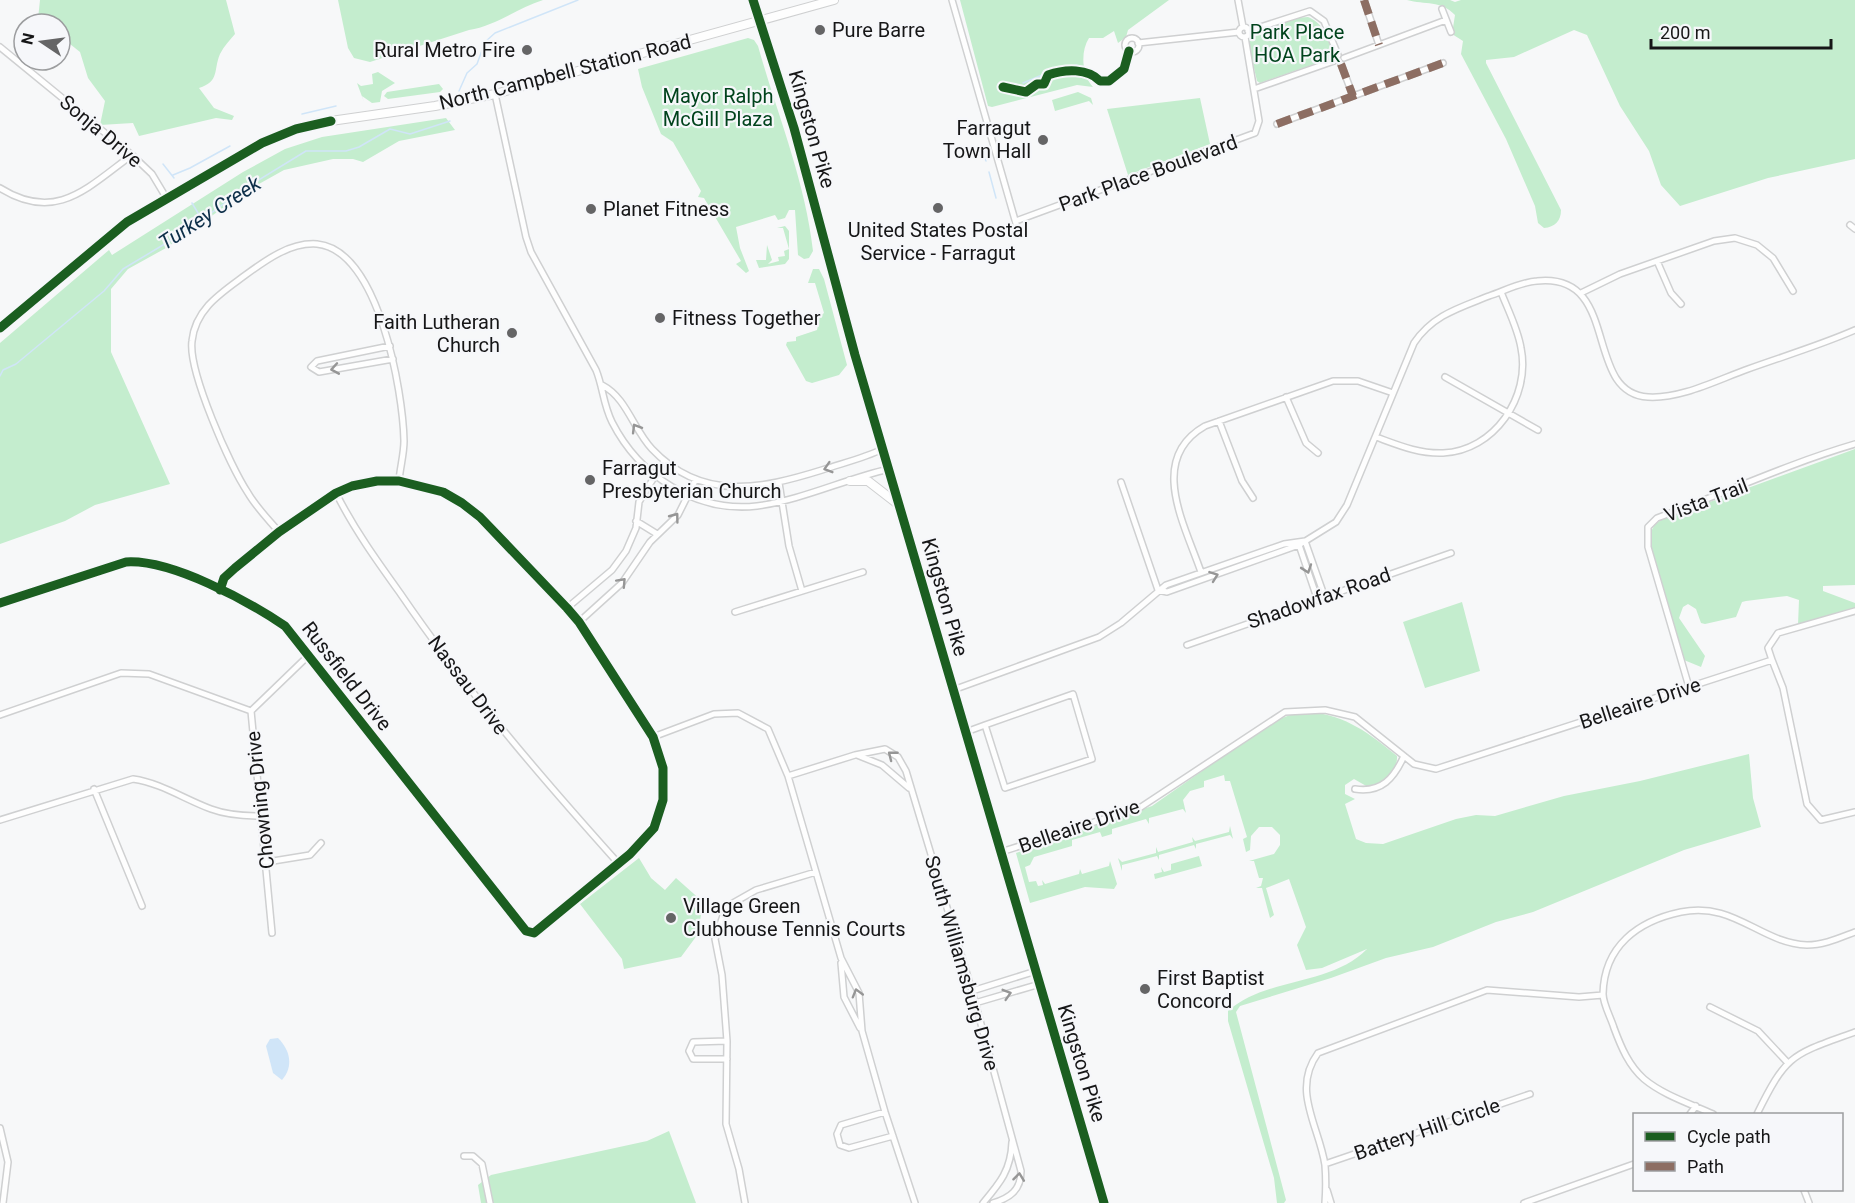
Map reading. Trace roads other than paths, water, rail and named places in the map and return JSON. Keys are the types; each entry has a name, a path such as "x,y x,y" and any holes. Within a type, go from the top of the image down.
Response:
{"main road":[{"name":"Kingston Pike","path":"753,0 794,128 899,505 1104,1203"},
{"name":"North Campbell Station Road","path":"0,328 116,230 262,143 296,129 324,122 435,106 495,94 834,0"},
{"path":"850,481 868,481 899,505"}],"street":[{"name":"Park Place Boulevard","path":"952,0 1016,224 1252,135 1259,125 1243,30"},
{"path":"1238,0 1243,30"},
{"path":"1364,0 1379,45"},
{"path":"1442,9 1451,32"},
{"path":"1138,43 1243,30 1310,11 1324,21 1341,59 1353,96"},
{"path":"1254,89 1446,20"},
{"name":"Sonja Drive","path":"0,47 132,155 152,174 167,198"},
{"path":"1277,124 1443,63"},
{"path":"495,94 526,237 602,385 604,405 617,432 632,454 654,476 688,496 708,502 744,506 781,501 889,469"},
{"path":"0,188 16,198 35,203 66,200 91,186 132,155"},
{"path":"1581,293 1620,274 1714,241 1735,238 1757,245 1773,258 1793,291"},
{"path":"279,532 248,494 221,440 193,362 192,341 197,320 212,299 254,269 291,247 320,244 345,259 370,292 393,359 404,441 399,481"},
{"path":"1657,261 1671,293 1681,304"},
{"path":"953,690 1099,637 1121,623 1166,585 1201,572 1305,541 1336,522 1347,505 1413,343 1432,321 1448,312 1531,282 1545,280 1581,293 1593,312 1611,373 1632,393 1647,397 1685,391 1855,330"},
{"path":"1376,437 1418,452 1445,453 1488,437 1502,425 1519,393 1522,350 1501,292"},
{"path":"390,346 318,361 311,367 319,372 393,359"},
{"path":"1445,377 1538,430"},
{"path":"1201,572 1175,494 1173,472 1176,457 1187,439 1198,430 1219,421 1340,380 1365,382 1393,393"},
{"path":"602,385 618,396 639,433 664,461 696,479 742,488 779,483 883,449"},
{"path":"1286,397 1306,443 1318,453"},
{"path":"1219,421 1242,481 1253,498"},
{"name":"Vista Trail","path":"1689,687 1648,547 1648,527 1657,518 1733,491 1812,456 1855,444"},
{"path":"567,608 612,570 633,537 639,502 664,461"},
{"path":"579,622 622,583 657,534 670,524 696,479"},
{"path":"220,590 224,578 279,532 336,493 352,486 377,481 399,481 443,492 462,502 480,517 579,622 652,737 663,768 663,800 654,828 619,864"},
{"path":"1121,482 1158,590"},
{"path":"779,483 789,546 802,591"},
{"name":"Nassau Drive","path":"336,493 352,523 468,688 532,767 619,864"},
{"path":"636,521 657,534"},
{"path":"1305,541 1324,595"},
{"path":"1158,590 1167,592 1186,586 1298,543"},
{"path":"1298,543 1317,598"},
{"name":"Shadowfax Road","path":"1187,645 1324,595 1451,553"},
{"name":"Russfield Drive","path":"0,603 126,562 142,561 160,565 220,590 264,612 285,626 526,931 534,933 619,864"},
{"path":"735,612 863,572"},
{"path":"1855,611 1778,633 1768,648 1783,688 1808,804 1821,820 1855,812"},
{"name":"Chowning Drive","path":"272,933 267,862 250,711 308,656"},
{"name":"Belleaire Drive","path":"1001,852 1141,807 1285,712 1324,710 1355,717 1414,764 1436,769 1772,660"},
{"path":"0,715 121,673 149,674 250,711"},
{"path":"966,732 985,725 1073,694 1092,759 1005,788 985,725"},
{"path":"652,737 714,714 738,712 768,729 779,749 788,776 841,958 859,993 862,1031 885,1112 915,1203"},
{"name":"South Williamsburg Drive","path":"788,776 855,755 885,749 898,757 902,764 972,991 1021,1171 1019,1185 1011,1196 993,1203"},
{"path":"855,755 882,765 910,789"},
{"path":"1355,789 1372,789 1386,783 1393,778 1404,756"},
{"path":"0,820 94,789 133,779 148,781 212,810 236,816 261,816"},
{"path":"94,789 142,906"},
{"path":"267,862 310,855 321,843"},
{"path":"745,1203 740,1169 726,1124 727,1041 722,975 715,939 726,907 756,890 816,872"},
{"path":"1711,1113 1660,1089 1635,1069 1617,1035 1603,995 1614,953 1627,936 1643,926 1680,912 1703,909 1719,911 1782,939 1805,945 1822,944 1855,932"},
{"path":"841,958 844,997 862,1031"},
{"path":"972,991 1036,971"},
{"path":"975,1003 1040,984"},
{"path":"1325,1203 1324,1164 1305,1080 1309,1065 1318,1053 1487,990 1580,997 1603,995"},
{"path":"1710,1008 1758,1031 1787,1062"},
{"path":"1757,1113 1774,1079 1787,1062 1802,1051 1855,1032"},
{"path":"727,1041 693,1042 689,1051 693,1059 727,1059"},
{"name":"Battery Hill Circle","path":"1324,1164 1530,1094"},
{"path":"1691,1113 1696,1106"},
{"path":"885,1112 841,1125 837,1134 840,1145 849,1148 893,1136"},
{"path":"0,1128 8,1162 3,1203"},
{"name":"South Williamsburg Drive","path":"983,1203 1006,1175 1011,1161 1012,1138"},
{"path":"464,1155 473,1156 482,1164 490,1203"},
{"path":"1524,1203 1633,1165"},
{"path":"1326,1188 1331,1203"}],"water":[{"path":"278,1038 289,1058 288,1069 282,1080 273,1073 266,1046 270,1039"}],"waterway":[{"name":"Turkey Creek","path":"459,91 467,73 477,64 485,42 495,33 578,0"},
{"path":"1023,83 1054,70 1077,65"},
{"path":"302,114 336,106"},
{"name":"Turkey Creek","path":"0,376 3,370 16,364 104,291 123,269 188,230 244,189 306,151 346,151 359,147 390,129 410,134 450,121"},
{"path":"173,175 230,146"},
{"path":"982,153 986,161"},
{"path":"163,164 174,178"},
{"path":"989,172 996,198"},
{"path":"192,203 201,218"}],"place":[{"name":"Pure Barre","path":"820,30"},
{"name":"Rural Metro Fire","path":"527,50"},
{"name":"Farragut Town Hall","path":"1043,140"},
{"name":"United States Postal Service - Farragut","path":"938,208"},
{"name":"Planet Fitness","path":"591,209"},
{"name":"Fitness Together","path":"660,318"},
{"name":"Faith Lutheran Church","path":"512,333"},
{"name":"Farragut Presbyterian Church","path":"590,480"},
{"name":"Village Green Clubhouse Tennis Courts","path":"671,918"},
{"name":"First Baptist Concord","path":"1145,989"}],"park label":[{"name":"Park Place HOA Park","path":"1297,44"},
{"name":"Mayor Ralph McGill Plaza","path":"718,108"}]}
